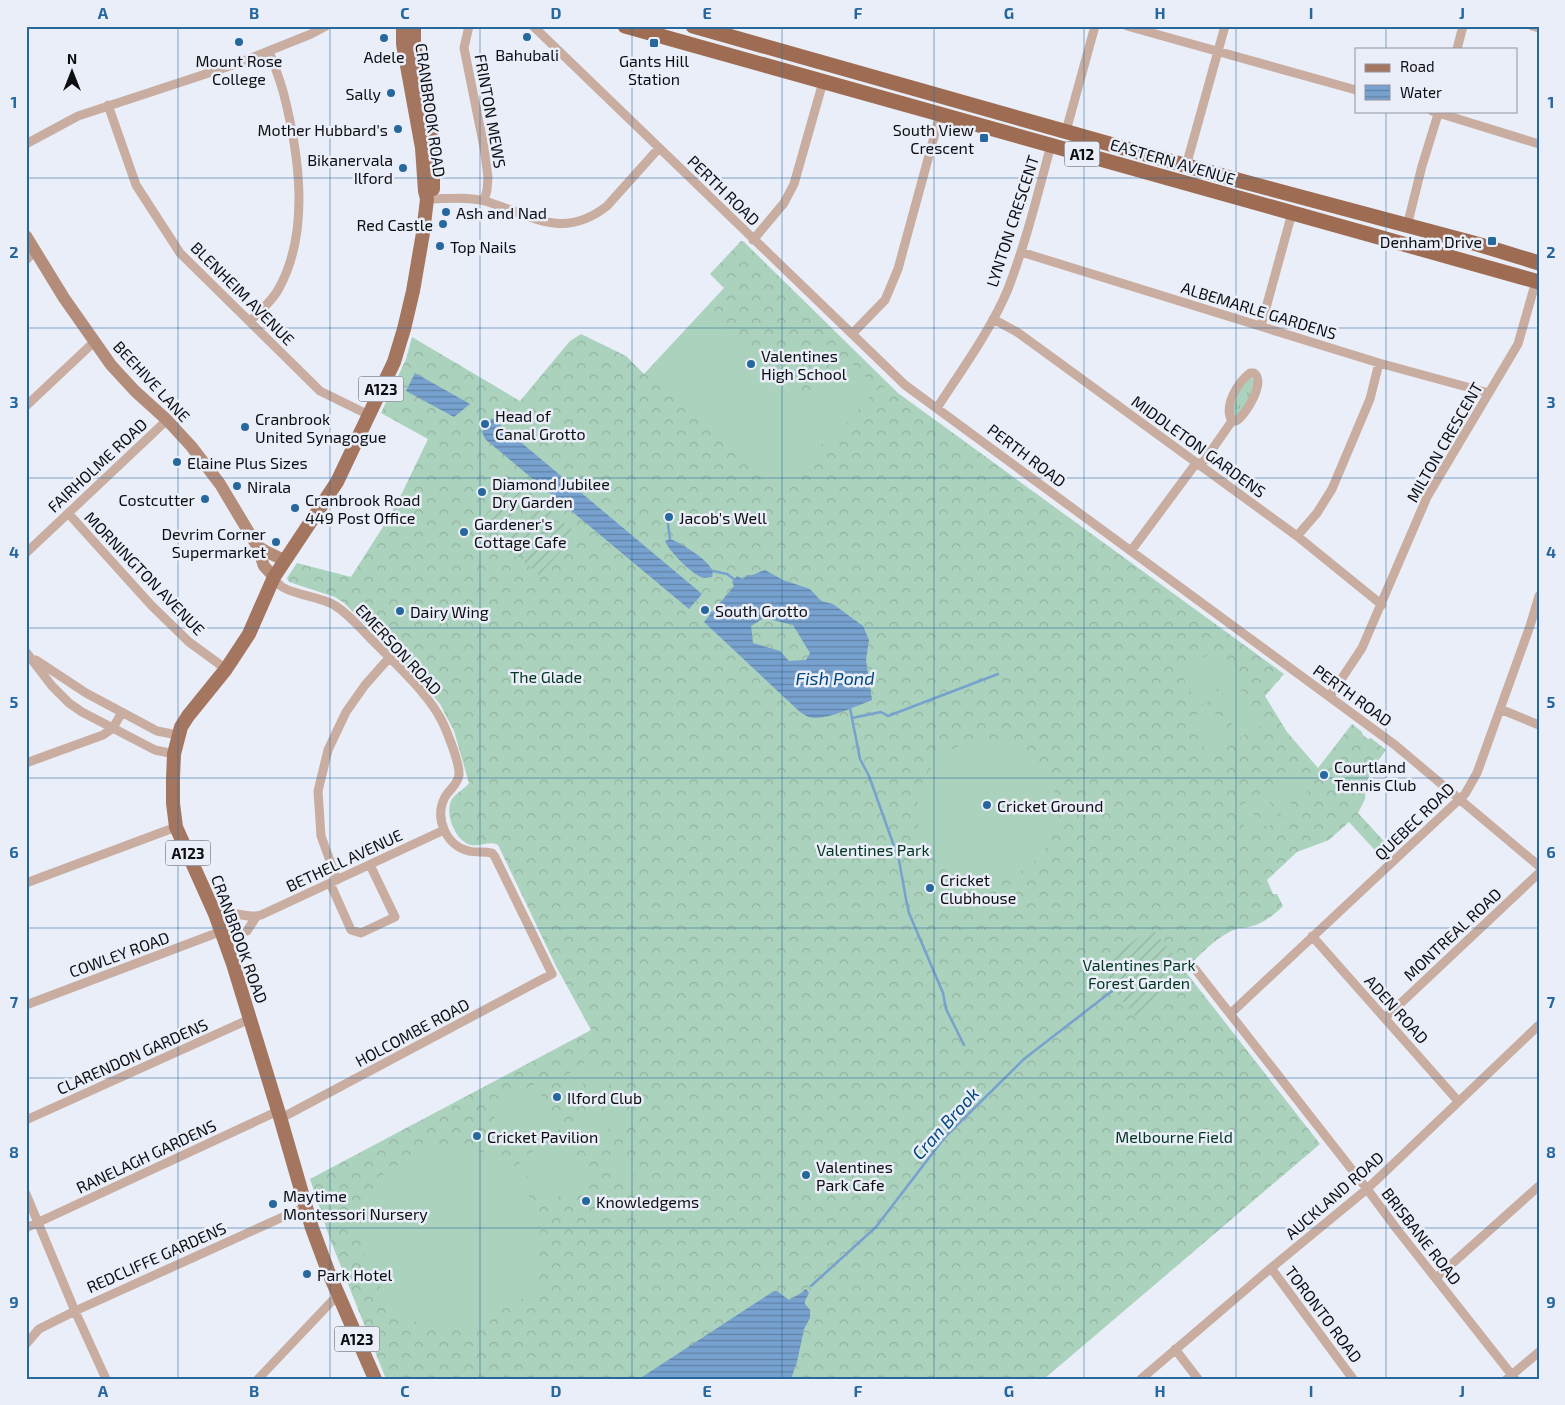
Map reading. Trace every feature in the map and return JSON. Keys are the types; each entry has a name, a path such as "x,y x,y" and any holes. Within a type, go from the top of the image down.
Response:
{"highway":[{"name":"EASTERN AVENUE","path":"625,26 1538,281"},
{"name":"EASTERN AVENUE","path":"699,27 1186,166 1477,244 1539,263"}],"main road":[{"name":"CRANBROOK ROAD","path":"375,1379 315,1236 222,931 176,827 173,803 174,754 178,735 188,716 226,669 249,634 274,577 337,482 394,362 404,329 418,264 427,199 424,191 422,148 403,44 402,26"},
{"name":"CRANBROOK ROAD","path":"414,26 414,44 432,147 433,191 427,199"},
{"name":"BEEHIVE LANE","path":"26,236 31,256 64,298 111,365 191,446 220,484 257,546 264,566 274,577"},
{"path":"257,546 284,560"}],"street":[{"path":"26,144 68,120 108,105 236,64 311,34 326,26"},
{"name":"FRINTON MEWS","path":"470,26 464,48 484,147 488,177 484,201"},
{"name":"PERTH ROAD","path":"533,26 753,240 906,385 1395,744 1539,866"},
{"path":"1066,131 1095,26"},
{"path":"1127,26 1355,90"},
{"path":"1186,166 1225,26"},
{"path":"1457,48 1463,26"},
{"path":"1532,26 1539,28"},
{"path":"250,321 277,292 287,274 299,215 298,177 293,140 282,91 269,51"},
{"path":"753,240 784,203 794,184 823,82"},
{"name":"BLENHEIM AVENUE","path":"108,105 136,185 180,253 320,391 369,415"},
{"path":"1407,226 1437,112 1539,144"},
{"path":"852,334 885,300 898,269 940,115"},
{"name":"LYNTON CRESCENT","path":"937,408 993,319 1007,290 1021,252 1051,145"},
{"path":"427,199 468,198 484,201 550,222 575,223 607,206 659,148"},
{"path":"1261,326 1292,213"},
{"name":"ALBEMARLE GARDENS","path":"1021,252 1489,394"},
{"name":"MILTON CRESCENT","path":"1330,696 1362,648 1427,497 1518,344 1538,281"},
{"name":"MIDDLETON GARDENS","path":"993,319 1017,332 1297,536 1382,605"},
{"path":"26,406 94,342"},
{"path":"1297,536 1317,513 1332,489 1370,399 1379,362"},
{"path":"1131,551 1194,466 1204,461 1232,421 1242,417 1252,402 1258,384 1257,374 1254,372 1244,377 1234,394 1229,410 1229,417 1232,421"},
{"name":"FAIRHOLME ROAD","path":"26,553 166,420"},
{"name":"MORNINGTON AVENUE","path":"68,514 151,605 188,642 226,669"},
{"name":"EMERSON ROAD","path":"274,577 281,587 322,600 341,610 428,699 445,727 459,773 442,806 441,816 444,830"},
{"name":"QUEBEC ROAD","path":"1230,1014 1465,794 1477,773 1536,612 1539,596"},
{"path":"28,654 86,693 157,731 178,735"},
{"path":"28,654 52,686 69,703 82,712 155,750 174,754"},
{"path":"370,865 395,917 361,933 351,930 333,882 321,836 318,791 328,750 346,712 365,685 389,658"},
{"path":"1500,708 1539,725"},
{"path":"26,763 102,735 113,728 122,712"},
{"path":"26,883 176,827"},
{"name":"BETHELL AVENUE","path":"256,916 444,830"},
{"name":"HOLCOMBE ROAD","path":"279,1114 287,1115 552,974 492,853 469,851 459,847 450,840 444,830"},
{"name":"MONTREAL ROAD","path":"1385,1018 1539,873"},
{"path":"215,914 231,912 245,916 256,916"},
{"path":"247,931 256,916"},
{"name":"COWLEY ROAD","path":"26,1004 222,931"},
{"name":"ADEN ROAD","path":"1312,936 1458,1101"},
{"name":"BRISBANE ROAD","path":"1194,969 1512,1377"},
{"name":"CLARENDON GARDENS","path":"26,1120 250,1019"},
{"name":"AUCKLAND ROAD","path":"1141,1379 1270,1268 1367,1189 1539,1025"},
{"name":"RANELAGH GARDENS","path":"26,1228 279,1114"},
{"path":"1436,1278 1539,1186"},
{"path":"26,1194 106,1379"},
{"name":"REDCLIFFE GARDENS","path":"26,1344 39,1329 75,1311 305,1207"},
{"name":"TORONTO ROAD","path":"1270,1268 1353,1379"},
{"path":"258,1379 332,1301 340,1298"},
{"path":"1175,1349 1198,1379"},
{"path":"1512,1377 1539,1352"}],"green space":[{"name":"Valentines Park","path":"741,241 898,393 1284,674 1265,696 1287,732 1318,768 1352,724 1368,739 1371,738 1386,750 1369,773 1365,799 1358,813 1393,851 1383,859 1349,822 1329,840 1297,852 1267,880 1273,894 1277,894 1283,906 1260,923 1236,929 1222,936 1185,971 1320,1144 1044,1379 386,1379 330,1239 310,1179 591,1030 556,966 498,845 492,843 471,845 460,838 452,826 449,812 452,799 469,783 454,731 440,704 411,670 344,603 335,597 289,582 287,578 297,563 351,577 388,519 403,491 428,439 381,413 406,359 412,337 520,401 570,341 581,334 626,356 644,374 724,288 710,274"},
{"path":"705,309 801,398 745,459 649,370"},
{"path":"841,355 878,388 861,406 825,374"},
{"path":"823,376 859,409 855,414 856,416 840,431 842,433 830,443 793,410 813,388 812,386"},
{"path":"1251,377 1254,381 1248,404 1235,417 1232,414 1236,398"},
{"path":"885,387 890,392 856,428 852,424"},
{"path":"791,412 824,442 780,492 746,462"},
{"path":"516,480 534,496 498,534 481,520"},
{"path":"538,499 556,516 519,557 515,557 499,542"},
{"path":"561,520 577,534 539,575 523,561"},
{"path":"1221,648 1241,683 1221,694 1201,659"},
{"path":"1200,660 1219,695 1199,706 1179,671"},
{"path":"1243,690 1262,725 1239,738 1220,703"},
{"path":"1212,708 1232,743 1209,756 1189,720 1203,711"},
{"name":"Cricket Ground","path":"987,740 1014,746 1026,752 1036,761 1045,771 1051,783 1057,810 1051,837 1045,849 1036,859 1026,868 1014,874 987,880 960,874 948,868 938,859 929,849 923,837 917,810 923,783 929,771 938,761 948,752 960,746"},
{"path":"1298,774 1313,801 1300,808 1285,781"},
{"path":"1280,784 1296,811 1283,818 1267,791"},
{"path":"1264,792 1280,820 1267,827 1252,799"},
{"path":"1247,802 1262,829 1250,836 1234,809"},
{"name":"Valentines Park Forest Garden","path":"1155,932 1177,959 1168,974 1166,995 1137,1018 1097,967 1142,935"},
{"path":"595,1056 611,1084 598,1091 583,1063"},
{"path":"575,1070 590,1097 577,1104 562,1077"},
{"path":"535,1084 560,1129 515,1154 490,1109"},
{"path":"617,1095 633,1122 620,1130 604,1102"},
{"path":"598,1111 614,1139 601,1146 585,1118"},
{"path":"583,1120 598,1147 586,1155 570,1127"},
{"path":"564,1135 589,1180 544,1205 518,1160"},
{"path":"436,1145 499,1155 510,1163 541,1217 538,1284 535,1292 472,1326 441,1328 412,1321 388,1304 362,1248 361,1219 370,1194 385,1172"},
{"path":"622,1153 637,1180 625,1187 609,1160"},
{"path":"669,1187 684,1215 671,1222 656,1194"},
{"path":"648,1199 663,1226 650,1234 635,1206"}],"water":[{"path":"415,373 470,404 454,417 406,391"},
{"path":"492,418 702,594 689,609 485,439 482,432"},
{"path":"670,539 688,548 706,562 713,571 712,577 704,578 688,568 667,545 665,541"},
{"name":"Fish Pond","path":"765,570 783,580 810,589 821,601 833,604 863,626 869,640 866,660 872,700 829,716 815,718 807,716 800,712 704,622 734,586 732,582 737,576 743,579 747,575","holes":["764,618 793,625 810,653 806,660 789,661 780,651 753,643 751,626"]},
{"path":"806,1289 809,1293 805,1304 810,1310 810,1318 804,1329 797,1362 791,1379 639,1379 774,1291 777,1291 789,1300"}],"waterway":[{"path":"668,524 670,539"},
{"path":"713,571 727,574 735,580"},
{"path":"852,718 881,712 888,716 998,674"},
{"path":"850,708 860,759 869,776 899,860 909,913 943,993 946,1009 964,1045"},
{"name":"Cran Brook","path":"811,1286 876,1227 945,1137 1024,1059 1112,991"}],"place":[{"name":"Bahubali","path":"527,37"},
{"name":"Adele","path":"384,38"},
{"name":"Mount Rose College","path":"239,42"},
{"name":"Gants Hill Station","path":"654,43"},
{"name":"Sally","path":"391,93"},
{"name":"Mother Hubbard's","path":"398,129"},
{"name":"South View Crescent","path":"984,138"},
{"name":"Bikanervala Ilford","path":"403,168"},
{"name":"Ash and Nad","path":"446,212"},
{"name":"Red Castle","path":"443,224"},
{"name":"Denham Drive","path":"1492,241"},
{"name":"Top Nails","path":"440,246"},
{"name":"Valentines High School","path":"751,364"},
{"name":"Head of Canal Grotto","path":"485,424"},
{"name":"Cranbrook United Synagogue","path":"245,427"},
{"name":"Elaine Plus Sizes","path":"177,462"},
{"name":"Nirala","path":"237,486"},
{"name":"Diamond Jubilee Dry Garden","path":"482,492"},
{"name":"Costcutter","path":"205,499"},
{"name":"Cranbrook Road 449 Post Office","path":"295,508"},
{"name":"Jacob's Well","path":"669,517"},
{"name":"Gardener's Cottage Cafe","path":"464,532"},
{"name":"Devrim Corner Supermarket","path":"276,542"},
{"name":"South Grotto","path":"705,610"},
{"name":"Dairy Wing","path":"400,611"},
{"name":"Courtland Tennis Club","path":"1324,775"},
{"name":"Cricket Ground","path":"987,805"},
{"name":"Cricket Clubhouse","path":"930,888"},
{"name":"Ilford Club","path":"557,1097"},
{"name":"Cricket Pavilion","path":"477,1136"},
{"name":"Valentines Park Cafe","path":"806,1175"},
{"name":"Knowledgems","path":"586,1201"},
{"name":"Maytime Montessori Nursery","path":"273,1204"},
{"name":"Park Hotel","path":"307,1274"}],"park label":[{"name":"The Glade","path":"546,676"},
{"name":"Melbourne Field","path":"1174,1136"}]}
